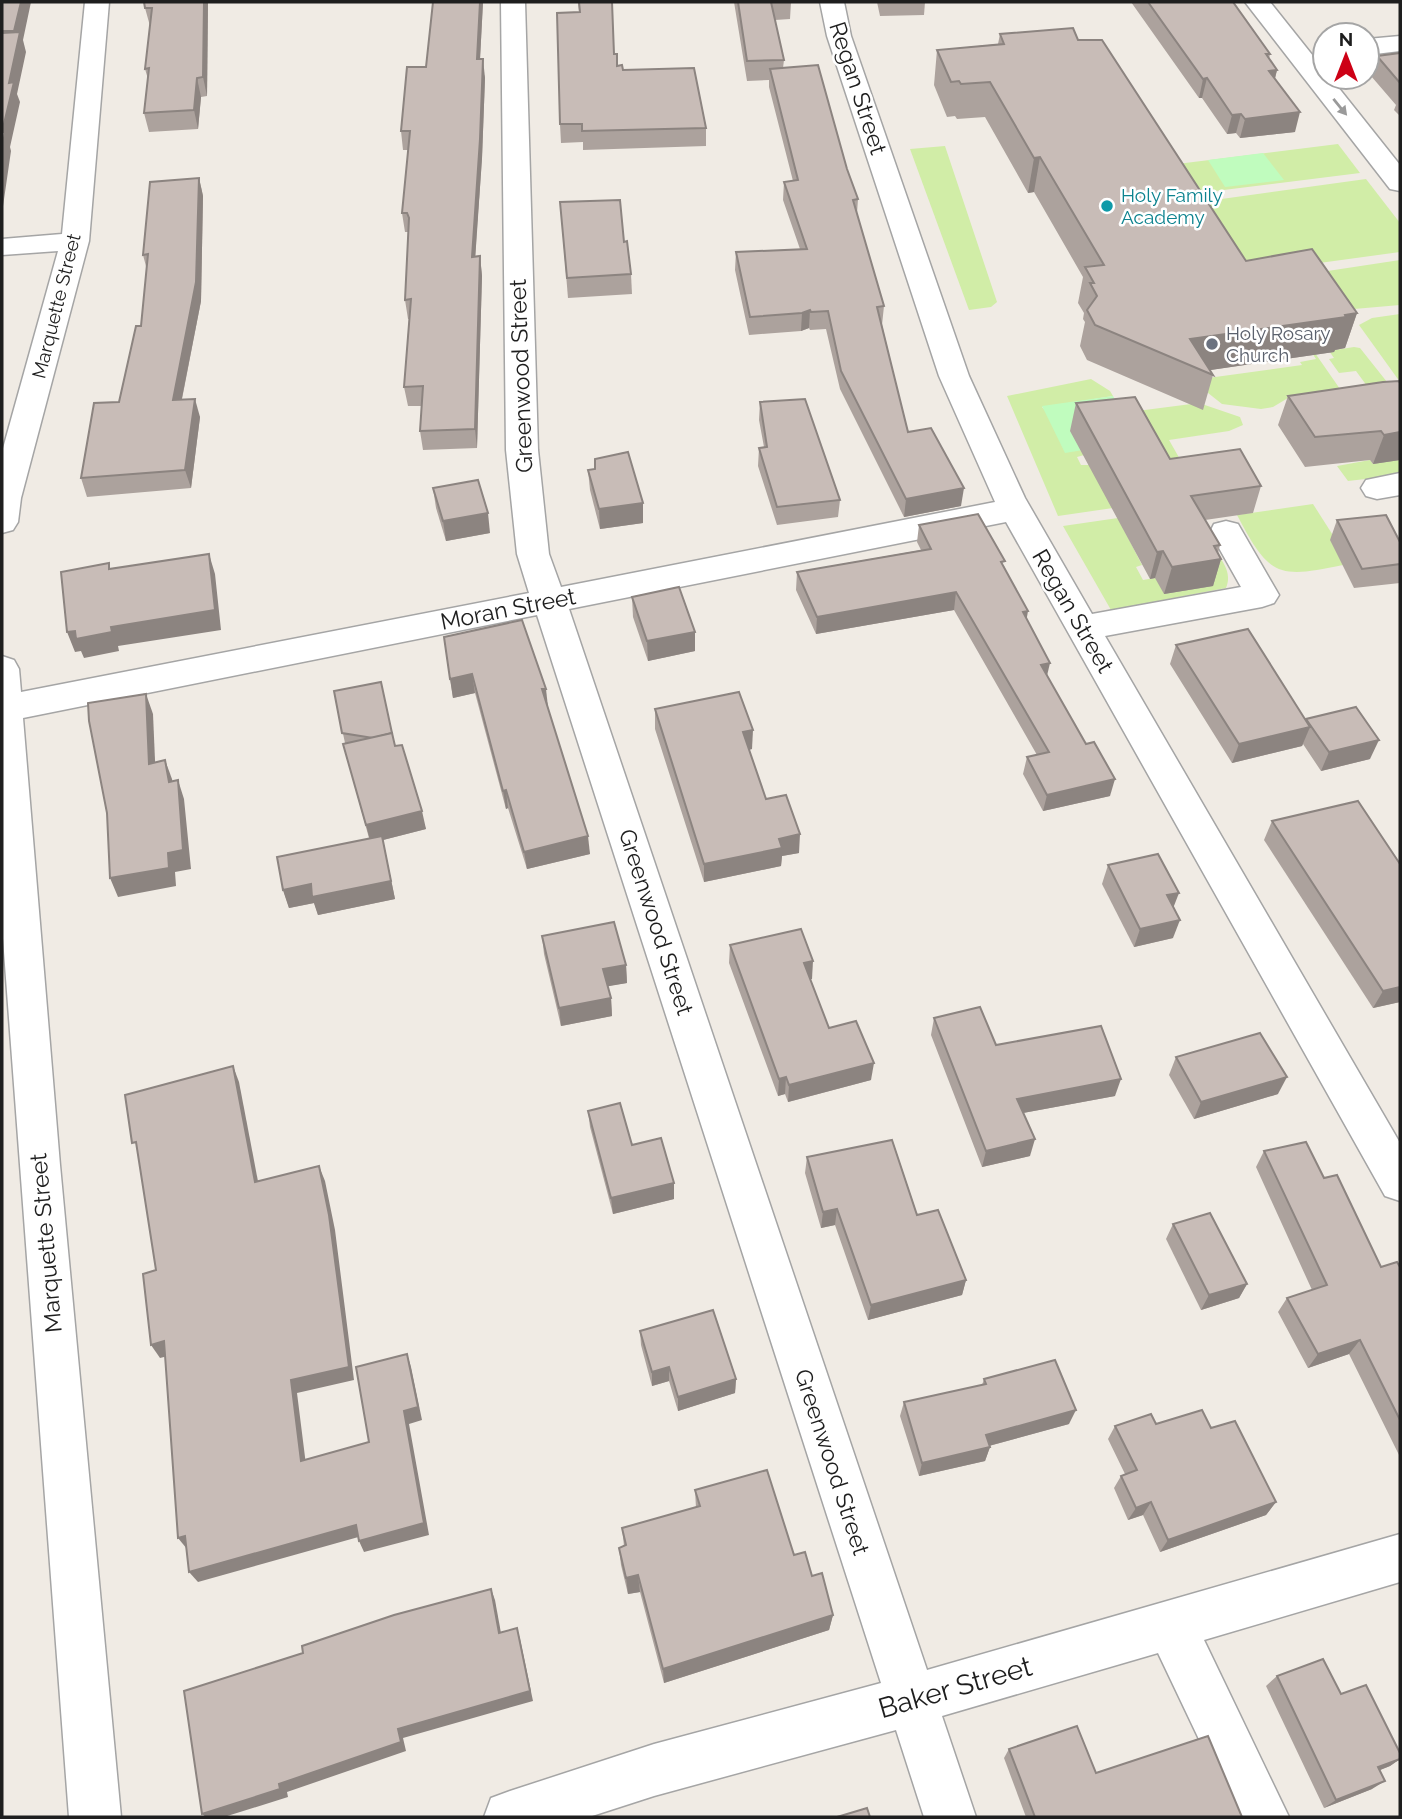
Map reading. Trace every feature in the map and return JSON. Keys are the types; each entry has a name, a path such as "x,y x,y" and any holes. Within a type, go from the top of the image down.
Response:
{"street":[{"name":"Marquette Street","path":"2,522 5,498 75,242 97,2"},
{"name":"Greenwood Street","path":"513,2 522,450 533,554 950,1817"},
{"name":"Regan Street","path":"832,2 839,36 954,376 1014,509 1400,1182"},
{"path":"1257,2 1400,183"},
{"path":"1381,46 1400,44"},
{"path":"1297,54 1311,52"},
{"path":"2,247 75,242"},
{"name":"Moran Street","path":"2,696 549,601 1014,509"},
{"path":"1082,628 1262,595 1226,532"},
{"name":"Marquette Street","path":"2,696 95,1817"},
{"name":"Baker Street","path":"510,1817 654,1769 911,1700 1400,1558"},
{"path":"1171,1625 1263,1817"}],"green space":[{"path":"1338,144 1360,173 1167,197 1169,165"},
{"path":"945,146 997,302 991,307 969,310 910,149"},
{"path":"1263,153 1284,180 1225,187 1208,160"},
{"path":"1366,179 1400,223 1400,252 1224,276 1171,206"},
{"path":"1400,260 1400,305 1354,309 1321,272"},
{"path":"1400,314 1400,382 1359,325 1372,318"},
{"path":"1360,348 1387,382 1370,390 1356,371 1339,373 1329,359 1334,358 1329,351"},
{"path":"1312,353 1315,353 1340,389 1288,398 1273,407 1261,409 1222,404 1203,389 1208,378 1302,365 1300,362 1316,359"},
{"path":"1091,379 1110,391 1113,396 1042,407 1081,450 1084,455 1077,457 1081,465 1089,465 1113,508 1058,516 1007,396"},
{"path":"1113,396 1138,441 1065,453 1042,406"},
{"path":"1199,403 1240,417 1243,425 1229,431 1169,440 1201,496 1190,497 1137,411"},
{"path":"1400,456 1400,475 1348,481 1337,466 1370,460 1373,464"},
{"path":"1313,504 1336,540 1343,565 1303,572 1277,568 1258,551 1237,515"},
{"path":"1118,518 1142,565 1136,567 1143,580 1155,578 1213,546 1227,571 1226,588 1111,610 1063,526"}],"building":[{"path":"2,2 21,2 14,31 2,31"},
{"path":"144,2 204,2 203,77 197,78 194,110 144,113 149,68 145,69 152,8 145,8"},
{"path":"433,2 480,2 477,59 483,59 472,257 480,256 475,429 420,431 423,386 404,387 411,299 405,300 409,218 407,213 402,213 410,131 401,131 407,67 426,67"},
{"path":"579,2 612,2 614,54 617,54 617,66 622,65 623,70 694,68 706,128 582,131 582,124 560,124 557,13 580,12"},
{"path":"738,2 771,2 784,60 747,61"},
{"path":"1148,2 1233,2 1270,54 1266,54 1277,70 1269,71 1300,112 1245,119 1241,114 1232,115"},
{"path":"1073,28 1078,40 1102,40 1246,261 1312,249 1357,313 1345,315 1346,317 1190,339 1213,375 1095,325 1087,310 1097,296 1090,283 1094,283 1085,267 1104,265 1040,157 1034,158 990,82 951,82 937,50 1004,44 1000,34"},
{"path":"20,32 9,83 14,82 2,132 2,33"},
{"path":"1400,53 1400,83 1381,61 1381,55"},
{"path":"818,65 858,199 853,200 884,306 877,307 908,432 931,428 964,488 906,499 841,371 828,311 810,310 750,317 736,252 807,249 784,182 798,180 770,69"},
{"path":"199,178 196,282 173,400 195,399 185,470 81,478 94,403 119,402 136,326 141,326 148,254 143,255 150,182"},
{"path":"620,200 624,242 627,241 631,274 567,278 560,202"},
{"path":"1399,381 1400,432 1384,435 1381,431 1315,437 1288,396 1383,382"},
{"path":"1135,397 1170,459 1240,449 1261,486 1191,496 1220,545 1214,546 1221,559 1172,567 1163,551 1157,552 1076,403"},
{"path":"805,399 840,500 777,507 759,448 767,447 760,402"},
{"path":"628,452 643,503 599,509 588,470 595,469 595,459"},
{"path":"478,480 488,513 443,521 433,488"},
{"path":"978,514 1005,561 1001,562 1028,611 1023,612 1050,663 1041,665 1086,744 1094,742 1115,779 1047,795 1027,757 1049,752 956,592 817,617 797,572 931,549 919,525"},
{"path":"1386,515 1400,542 1400,564 1362,569 1337,520"},
{"path":"209,554 215,610 111,627 112,632 76,639 75,631 67,632 61,572 109,563 109,569"},
{"path":"679,587 695,632 647,641 632,597"},
{"path":"522,620 546,689 542,689 588,836 524,852 506,790 503,791 472,674 450,679 444,637"},
{"path":"1248,629 1310,727 1239,744 1176,645"},
{"path":"381,682 392,733 373,738 342,733 334,691"},
{"path":"739,692 753,730 743,732 766,799 786,795 800,834 779,839 782,848 704,864 655,709"},
{"path":"146,694 149,764 165,760 169,782 178,780 183,850 168,853 169,868 110,878 107,813 88,703"},
{"path":"1356,707 1379,740 1329,752 1306,719"},
{"path":"392,733 395,746 402,745 422,811 366,825 343,744"},
{"path":"1358,801 1400,864 1400,987 1383,991 1272,821"},
{"path":"382,836 391,881 312,897 311,884 283,890 277,857"},
{"path":"1158,854 1179,893 1167,895 1180,920 1140,929 1108,865"},
{"path":"614,922 626,965 603,969 611,998 559,1008 542,936"},
{"path":"801,929 813,961 804,963 829,1028 856,1021 874,1063 789,1085 786,1077 779,1079 730,945"},
{"path":"980,1007 996,1045 1101,1026 1121,1079 1017,1099 1035,1139 986,1151 934,1018"},
{"path":"1260,1033 1287,1077 1201,1102 1176,1057"},
{"path":"233,1066 255,1182 319,1166 329,1215 349,1367 291,1380 301,1461 369,1442 356,1367 407,1354 418,1407 404,1411 424,1523 359,1541 356,1525 189,1572 185,1536 178,1538 164,1341 151,1345 143,1274 156,1270 136,1142 132,1143 125,1095"},
{"path":"620,1103 632,1145 661,1138 674,1183 611,1198 588,1111"},
{"path":"892,1140 917,1215 938,1210 966,1280 871,1305 837,1209 823,1212 807,1157"},
{"path":"1306,1142 1324,1178 1337,1175 1381,1267 1397,1262 1400,1267 1400,1420 1360,1340 1318,1354 1287,1298 1327,1285 1264,1151"},
{"path":"1210,1213 1247,1284 1209,1295 1173,1224"},
{"path":"713,1310 736,1379 678,1397 669,1367 652,1372 640,1331"},
{"path":"1055,1360 1076,1410 986,1435 990,1447 922,1463 904,1402 986,1384 984,1379"},
{"path":"1202,1410 1211,1428 1235,1421 1276,1502 1168,1540 1151,1502 1136,1508 1121,1476 1137,1470 1115,1426 1151,1414 1156,1424"},
{"path":"767,1470 794,1555 805,1552 812,1576 822,1573 833,1615 663,1669 638,1575 626,1578 619,1548 626,1545 622,1528 700,1506 695,1490"},
{"path":"491,1589 499,1633 517,1628 530,1691 398,1729 401,1742 279,1784 280,1789 202,1814 184,1691 303,1653 302,1646 394,1615"},
{"path":"1323,1659 1341,1694 1366,1685 1400,1753 1400,1759 1378,1767 1385,1781 1336,1800 1277,1676"},
{"path":"1077,1726 1096,1773 1208,1736 1242,1817 1035,1817 1009,1749"},
{"path":"867,1808 870,1817 837,1817"}],"place":[{"name":"Holy Family Academy","path":"1107,206"},
{"name":"Holy Rosary Church","path":"1212,344"}]}
